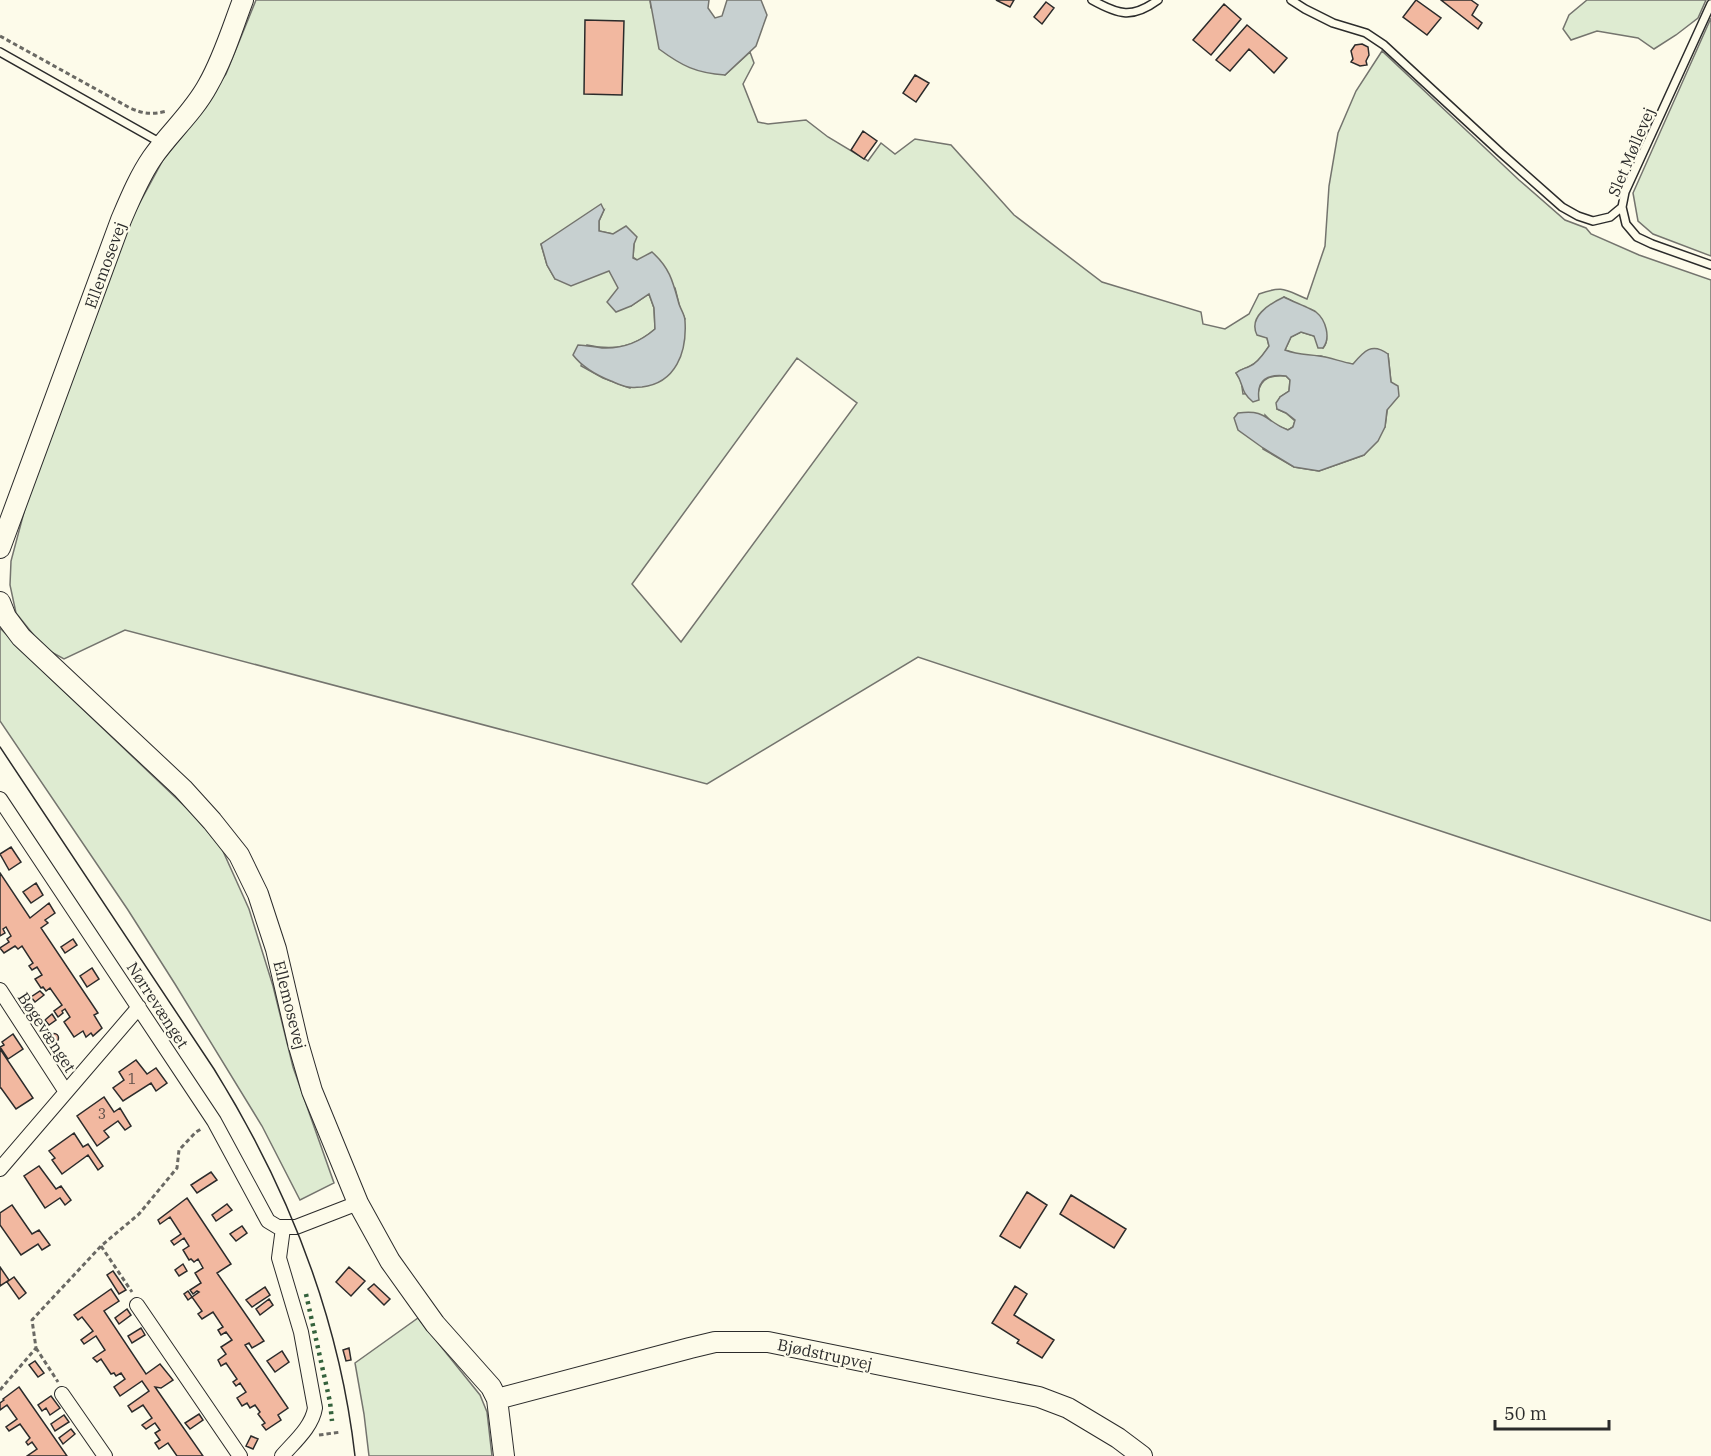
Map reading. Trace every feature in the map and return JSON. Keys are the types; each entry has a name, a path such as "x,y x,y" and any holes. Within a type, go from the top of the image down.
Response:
{"street":[{"name":"Ellemosevej","path":"0,548 121,220 152,158 189,114 208,86 223,54 243,0"},
{"name":"Ellemosevej","path":"0,602 6,616 21,637 183,789 212,820 239,855 258,894 276,949 312,1091 358,1203 390,1261 414,1296 435,1324 491,1387 497,1399 504,1456"},
{"name":"Nørrevænget","path":"0,799 214,1121 265,1217 273,1225 283,1228"},
{"name":"Bøgevænget","path":"0,990 66,1092"},
{"name":"Bøgevænget","path":"0,1169 139,1007"},
{"path":"282,1456 314,1417 315,1408 301,1332 279,1258 283,1228 297,1227 358,1203"},
{"path":"137,1305 240,1456"},
{"name":"Bjødstrupvej","path":"497,1399 715,1342 768,1342 1039,1397 1068,1408 1118,1438 1142,1456"},
{"path":"62,1394 105,1456"}],"lane":[{"path":"1092,0 1120,13 1135,13 1146,9 1158,0"},
{"path":"1291,0 1333,23 1366,33 1384,45 1562,207 1593,221 1610,217 1622,207"},
{"name":"Slet Møllevej","path":"1711,4 1625,192 1622,207 1626,224 1636,237 1711,265"},
{"path":"0,52 164,144"}],"path":[{"path":"0,36 143,114 168,111 174,106"},
{"path":"62,1394 63,1390 36,1348 32,1320 101,1246 139,1214 177,1168 179,1150 196,1132 214,1121"},
{"path":"101,1246 138,1300 137,1305"},
{"path":"0,1390 36,1348"},
{"path":"331,1433 341,1432"}],"green space":[{"path":"256,0 650,0 651,8 725,75 750,52 754,63 743,84 758,122 768,124 806,120 828,137 868,161 881,143 895,154 915,139 951,145 1014,215 1102,282 1201,312 1203,324 1225,329 1249,314 1259,294 1279,289 1307,299 1325,246 1329,186 1338,133 1356,91 1382,51 1519,180 1565,220 1639,255 1711,280 1711,921 918,657 707,784 125,630 64,659 44,648 16,613 10,585 11,561 27,501 131,219 163,160 226,74","holes":["604,210 599,221 599,231 613,234 634,244 633,257 675,288 685,319 630,388 603,378 581,366 587,345 606,348 624,346 640,340 655,329 654,308 649,294 631,306 609,270 555,279 547,265 541,244","1284,297 1315,318 1325,333 1326,341 1323,348 1314,336 1301,332 1291,337 1285,350 1301,356 1321,356 1353,364 1388,354 1391,382 1385,427 1364,455 1319,471 1294,467 1263,449 1265,415 1275,425 1288,430 1293,427 1295,421 1277,409 1280,397 1289,391 1290,380 1286,376 1268,378 1264,380 1258,393 1243,394 1241,380 1236,373 1251,366 1261,357 1269,346 1267,338","797,358 857,403 681,642 632,584"]},
{"path":"1587,0 1706,0 1698,18 1654,49 1638,38 1597,31 1571,40 1563,29 1569,15"},
{"path":"1711,18 1711,256 1653,234 1638,221 1633,193"},
{"path":"0,628 195,816 222,849 249,909 273,986 293,1067 334,1183 300,1200 262,1126 175,984 128,910 0,721"},
{"path":"418,1318 480,1395 487,1412 492,1456 369,1456 355,1363"}],"shaded area":[{"path":"650,0 709,0 708,8 715,18 722,16 727,0 761,0 767,15 756,46 725,75 715,74 690,68 659,49"},
{"path":"601,204 604,210 599,221 599,231 613,234 626,226 637,237 633,258 637,260 652,252 658,258 670,276 684,317 684,344 677,364 671,373 654,384 642,387 621,385 590,371 573,355 578,345 602,348 624,346 643,338 655,329 654,308 649,294 631,306 616,312 607,302 618,288 609,271 571,286 555,279 547,265 541,244"},
{"path":"1284,297 1316,312 1327,334 1323,348 1318,348 1314,336 1301,332 1291,337 1285,350 1353,364 1365,352 1373,348 1382,350 1388,354 1391,382 1398,386 1399,396 1387,410 1385,427 1378,441 1364,455 1319,471 1294,467 1263,448 1238,430 1234,418 1238,413 1255,413 1261,414 1288,430 1293,427 1295,420 1277,409 1276,403 1289,391 1290,380 1286,376 1265,379 1259,387 1259,400 1253,402 1244,391 1236,373 1256,363 1269,346 1267,338 1257,335 1255,322 1266,307"}],"building":[{"path":"996,0 1014,0 1010,7"},
{"path":"1416,0 1441,18 1427,35 1403,17"},
{"path":"1441,0 1471,0 1478,5 1472,15 1482,23 1478,29"},
{"path":"1046,2 1054,8 1042,24 1034,17"},
{"path":"1224,4 1241,19 1211,55 1193,40"},
{"path":"585,20 624,21 622,95 584,94"},
{"path":"1247,25 1287,58 1274,73 1249,49 1230,71 1216,60"},
{"path":"1362,44 1368,47 1369,55 1367,65 1360,66 1351,62 1353,59 1351,51 1355,45"},
{"path":"915,75 929,83 916,102 903,93"},
{"path":"863,131 877,141 864,159 851,150"},
{"path":"11,847 21,862 9,870 0,854"},
{"path":"0,873 30,918 49,903 55,913 45,920 48,923 41,928 98,1013 94,1015 102,1028 93,1036 91,1033 86,1037 83,1031 74,1037 64,1022 70,1017 65,1009 58,1017 54,1011 62,1005 50,988 46,991 43,987 41,988 35,979 42,975 37,967 32,970 29,966 33,963 22,946 18,949 15,946 4,953 0,948 9,942 7,939 11,936 6,927 3,929 5,933 0,936"},
{"path":"36,883 43,895 31,903 23,892"},
{"path":"73,939 77,945 65,953 61,947"},
{"path":"92,968 99,979 87,987 80,976"},
{"path":"40,991 44,995 35,1002 31,997"},
{"path":"52,1014 56,1020 49,1025 45,1020"},
{"path":"13,1034 23,1049 8,1059 0,1047 4,1045 2,1042"},
{"path":"54,1034 58,1038 54,1042 50,1038"},
{"path":"0,1049 33,1098 16,1109 0,1088"},
{"path":"136,1060 147,1074 156,1068 167,1083 156,1091 151,1083 123,1101 113,1088 124,1080 119,1072"},
{"path":"104,1097 114,1112 120,1108 131,1126 125,1130 118,1121 104,1131 109,1137 97,1146 77,1116"},
{"path":"74,1133 83,1147 88,1144 103,1166 98,1170 88,1155 62,1174 52,1160 55,1158 49,1151"},
{"path":"39,1166 56,1189 61,1186 71,1200 65,1205 60,1198 45,1208 24,1176"},
{"path":"211,1172 217,1180 197,1193 191,1185"},
{"path":"1027,1192 1047,1205 1020,1248 1000,1236"},
{"path":"1071,1195 1126,1229 1114,1248 1060,1214"},
{"path":"187,1198 231,1264 217,1273 264,1341 252,1348 249,1343 245,1345 288,1408 278,1415 281,1420 266,1430 262,1425 265,1423 255,1405 250,1408 247,1403 242,1406 237,1398 246,1392 240,1383 236,1386 233,1382 237,1379 226,1363 221,1366 218,1360 226,1354 221,1347 232,1340 226,1332 221,1335 218,1330 223,1327 213,1312 202,1319 198,1314 202,1311 192,1297 199,1292 193,1294 190,1290 201,1283 195,1273 203,1268 198,1259 194,1262 189,1260 183,1250 189,1246 184,1238 174,1245 171,1241 181,1234 170,1217 160,1224 158,1220"},
{"path":"227,1204 232,1210 216,1221 212,1215"},
{"path":"12,1205 32,1234 39,1230 50,1245 42,1250 38,1244 21,1255 0,1225 0,1213"},
{"path":"242,1226 247,1233 236,1241 230,1234"},
{"path":"183,1264 187,1271 179,1276 175,1270"},
{"path":"0,1267 9,1280 0,1286"},
{"path":"349,1267 365,1281 351,1296 336,1282"},
{"path":"113,1271 126,1290 119,1294 107,1275"},
{"path":"14,1277 26,1293 19,1299 7,1282"},
{"path":"374,1284 390,1299 384,1305 368,1289"},
{"path":"1015,1286 1027,1294 1014,1315 1054,1340 1042,1358 1017,1343 1019,1340 992,1323"},
{"path":"265,1287 270,1295 252,1307 246,1300"},
{"path":"111,1289 119,1301 104,1311 146,1374 160,1364 173,1380 161,1388 155,1387 203,1456 177,1456 168,1443 159,1449 155,1443 160,1440 155,1433 160,1430 155,1423 146,1429 142,1425 152,1418 143,1405 132,1412 128,1406 149,1391 142,1381 120,1396 114,1387 125,1379 121,1373 116,1376 114,1373 111,1374 101,1359 97,1362 93,1358 105,1350 96,1336 84,1344 81,1340 93,1331 82,1317 78,1320 74,1315"},
{"path":"188,1291 192,1297 188,1300 184,1294"},
{"path":"269,1299 273,1305 260,1315 256,1309"},
{"path":"127,1309 131,1315 119,1324 115,1318"},
{"path":"141,1328 145,1335 132,1343 128,1336"},
{"path":"349,1348 351,1360 346,1361 343,1350"},
{"path":"282,1351 289,1362 275,1372 267,1361"},
{"path":"35,1361 44,1373 38,1377 29,1365"},
{"path":"19,1387 67,1456 27,1456 37,1449 32,1442 28,1445 26,1442 30,1438 20,1424 9,1431 6,1427 17,1419 7,1405 0,1410 0,1403"},
{"path":"51,1396 60,1408 50,1415 46,1408 42,1411 38,1405"},
{"path":"199,1414 203,1420 190,1429 185,1423"},
{"path":"64,1415 69,1422 55,1431 51,1424"},
{"path":"71,1429 75,1434 63,1444 59,1438"},
{"path":"251,1436 258,1439 253,1449 246,1446"}],"tram line":[{"path":"0,747 214,1069 265,1160 287,1207 323,1303 337,1353 355,1456"}],"hedge":[{"path":"306,1294 330,1402 332,1421"}]}
